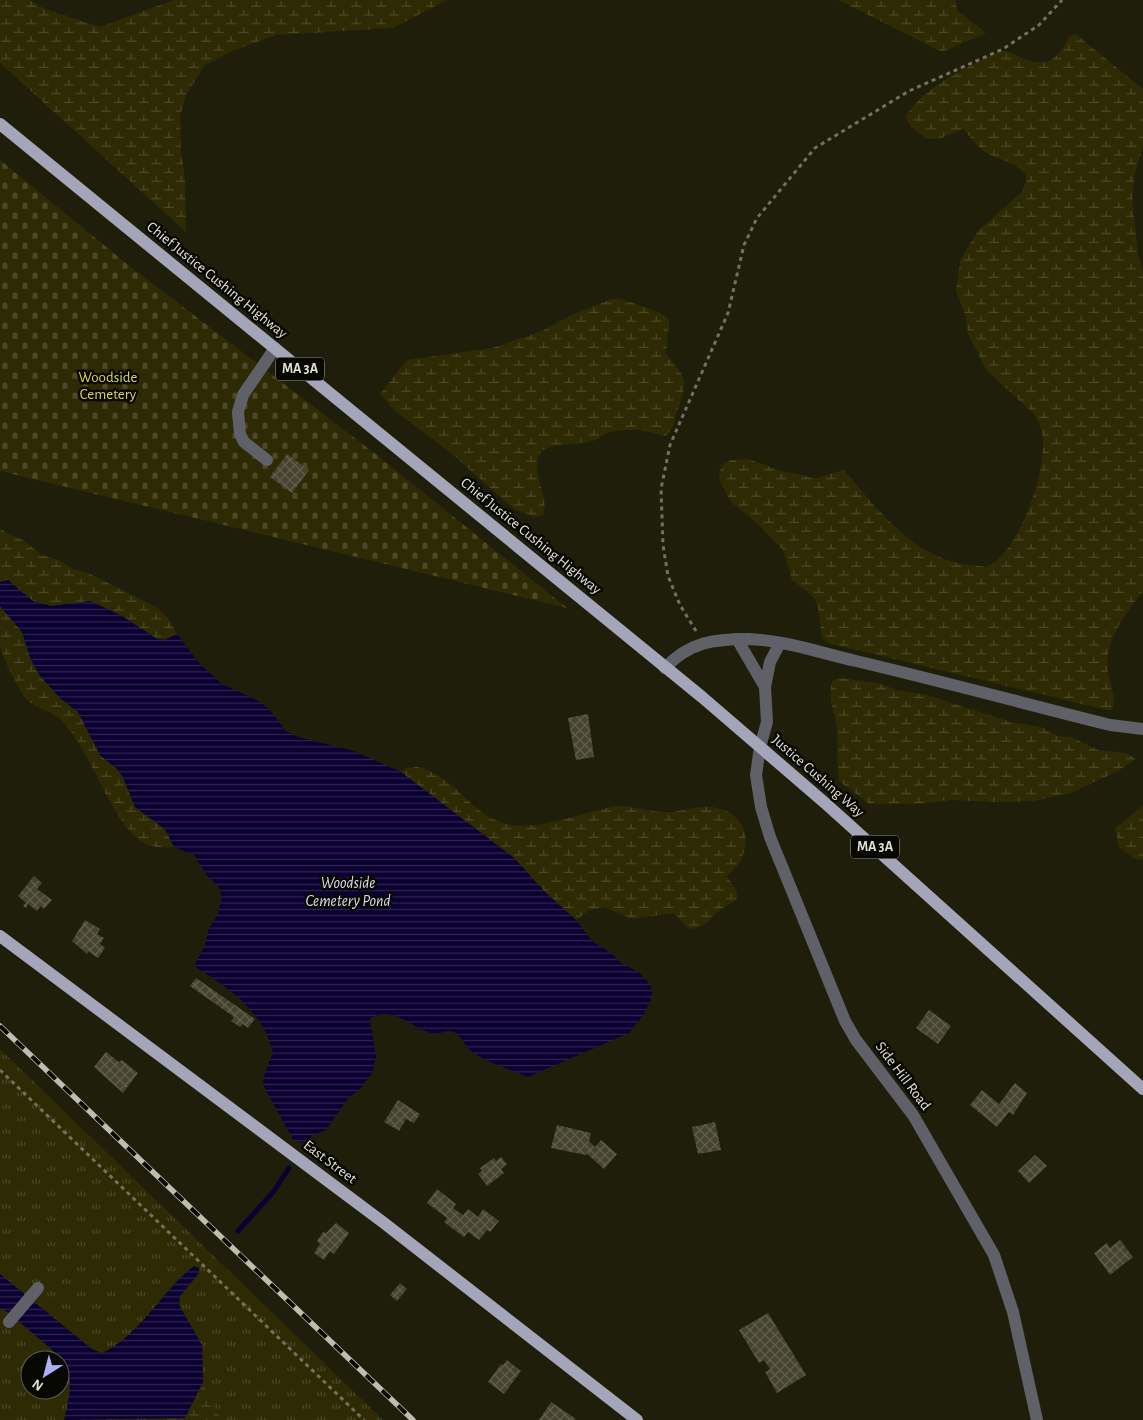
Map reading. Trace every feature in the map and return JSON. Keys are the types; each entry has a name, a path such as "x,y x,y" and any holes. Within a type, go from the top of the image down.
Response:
{"main road":[{"name":"Chief Justice Cushing Highway","path":"0,124 599,614"},
{"name":"Justice Cushing Way","path":"599,614 760,747 1143,1089"},
{"name":"East Street","path":"0,936 384,1223 637,1420"}],"street":[{"path":"266,460 244,442 240,434 238,412 243,395 275,348"},
{"path":"737,639 764,687"},
{"path":"665,668 683,651 702,643 737,639 780,643 1110,725 1143,729"},
{"path":"764,687 770,662 780,643"},
{"name":"Side Hill Road","path":"764,687 767,722 760,747 756,775 765,822 839,1008 856,1040 913,1115 994,1255 1013,1312 1037,1420"},
{"path":"9,1322 38,1288"}],"path":[{"path":"702,643 680,605 668,576 663,545 661,489 670,445 728,313 744,245 757,218 815,148 909,91 1003,49 1039,25 1062,0"},
{"path":"0,1070 364,1420"}],"green space":[{"path":"0,0 30,0 45,9 100,27 174,0 447,0 393,28 276,35 235,50 205,65 186,95 180,116 181,150 185,180 186,232 0,63"},
{"path":"838,0 955,0 957,10 986,33 942,52"},
{"path":"1075,34 1143,89 1143,146 1135,173 1132,196 1138,254 1143,273 1143,591 1117,628 1109,649 1108,672 1113,695 1112,710 828,643 822,638 818,607 813,596 792,580 783,550 759,525 731,502 720,481 719,472 723,465 731,460 748,459 781,471 816,478 844,470 889,521 915,543 944,559 986,567 998,559 1009,546 1028,510 1035,491 1043,453 1042,432 1034,414 986,370 968,334 965,314 956,291 960,261 966,250 978,231 1022,192 1026,182 1026,174 1012,164 984,152 963,129 941,138 927,139 912,128 905,117 924,95 936,86 999,51 1008,52 1031,61 1045,62 1056,56 1069,36"},
{"name":"Woodside Cemetery","path":"0,160 127,264 373,452 567,608 0,471"},
{"path":"619,298 661,313 669,320 666,353 680,371 684,381 683,394 675,423 667,435 664,436 641,430 616,431 593,441 555,446 542,451 539,455 537,470 544,500 545,508 543,515 534,517 514,509 451,453 394,410 380,394 407,360 492,348 542,331 574,314"},
{"path":"0,528 8,534 23,540 42,555 61,561 73,569 90,574 158,608 169,619 177,634 170,638 157,639 122,616 90,601 51,606 33,601 8,581 0,582"},
{"path":"0,606 22,632 31,660 60,698 78,712 100,755 117,769 123,777 135,807 165,829 174,847 151,846 132,834 122,821 72,733 56,716 28,701 24,696 8,667 1,649"},
{"path":"840,678 878,683 897,690 927,695 1011,722 1041,727 1058,736 1071,737 1098,750 1126,753 1136,759 1118,771 1071,793 1034,801 952,800 919,804 869,804 839,781 837,730 831,699 831,687 833,680"},
{"path":"417,767 443,779 485,814 498,821 512,825 543,824 617,806 662,812 711,807 728,812 740,822 744,829 745,837 742,858 727,876 737,891 737,900 718,912 705,924 689,929 674,913 632,919 604,907 588,911 576,920 546,893 514,858 401,772 406,768"},
{"path":"1143,806 1143,859 1137,860 1119,848 1115,828"},
{"path":"0,1049 383,1420 0,1420"},
{"path":"203,1382 209,1400 222,1420 181,1420 190,1412"}],"water":[{"name":"Woodside Cemetery Pond","path":"8,580 33,601 51,606 90,601 122,616 157,639 165,640 177,634 199,663 222,684 257,700 269,709 286,731 298,737 354,751 401,772 514,858 546,893 576,920 592,941 611,953 621,963 640,973 650,985 652,992 650,1002 642,1017 629,1033 528,1077 481,1058 469,1049 454,1032 431,1033 393,1015 378,1015 370,1019 376,1057 372,1073 358,1091 349,1097 326,1130 313,1135 305,1143 294,1141 264,1087 263,1079 273,1052 261,1024 242,1001 220,983 194,966 205,945 209,928 217,916 222,897 218,886 208,877 194,855 174,847 165,829 135,807 123,777 117,769 100,755 78,712 60,698 40,676 31,660 22,632 0,606 0,582"},
{"path":"194,1266 199,1268 199,1273 180,1296 179,1305 202,1345 203,1382 185,1418 64,1420 68,1400 70,1400 70,1350 52,1350 9,1313 0,1308 0,1274 92,1349 102,1353 128,1336 182,1276"}],"building":[{"path":"287,454 309,470 292,493 270,477"},
{"path":"588,714 594,757 576,760 568,718"},
{"path":"34,876 42,883 37,889 52,900 44,909 41,906 37,911 28,904 26,908 23,906 26,903 18,896"},
{"path":"85,920 100,929 97,934 104,938 100,944 105,948 98,958 88,951 87,954 72,941"},
{"path":"196,978 255,1019 248,1028 243,1024 240,1027 231,1021 234,1017 190,986"},
{"path":"929,1010 951,1026 938,1044 916,1028"},
{"path":"106,1052 119,1062 122,1060 138,1073 123,1093 94,1067"},
{"path":"1015,1083 1027,1093 1013,1115 1009,1112 997,1127 970,1105 982,1090 999,1104"},
{"path":"398,1100 420,1114 414,1123 406,1119 399,1131 384,1122"},
{"path":"715,1122 721,1150 698,1154 692,1127"},
{"path":"557,1125 591,1133 589,1141 595,1147 601,1140 617,1154 604,1169 586,1153 586,1155 551,1148"},
{"path":"1035,1155 1047,1166 1029,1183 1018,1171"},
{"path":"501,1157 507,1164 501,1169 504,1173 487,1186 478,1174 482,1171 480,1168 494,1158 496,1161"},
{"path":"437,1189 456,1204 453,1208 463,1215 468,1209 478,1217 483,1209 499,1221 490,1232 487,1230 479,1240 468,1232 464,1237 444,1222 447,1218 427,1203"},
{"path":"336,1223 349,1233 334,1254 330,1251 324,1260 314,1253 320,1244 317,1241 323,1232 326,1233"},
{"path":"1120,1240 1133,1257 1110,1275 1094,1253 1107,1243 1110,1248"},
{"path":"400,1283 407,1289 397,1301 390,1295"},
{"path":"768,1313 806,1375 777,1393 765,1372 770,1369 764,1360 759,1363 739,1330"},
{"path":"507,1360 521,1371 504,1394 488,1382 501,1364 503,1365"},
{"path":"551,1402 576,1419 539,1420"}],"waterway":[{"path":"238,1231 274,1191 289,1168"}],"railway":[{"path":"0,1026 413,1420"}]}
